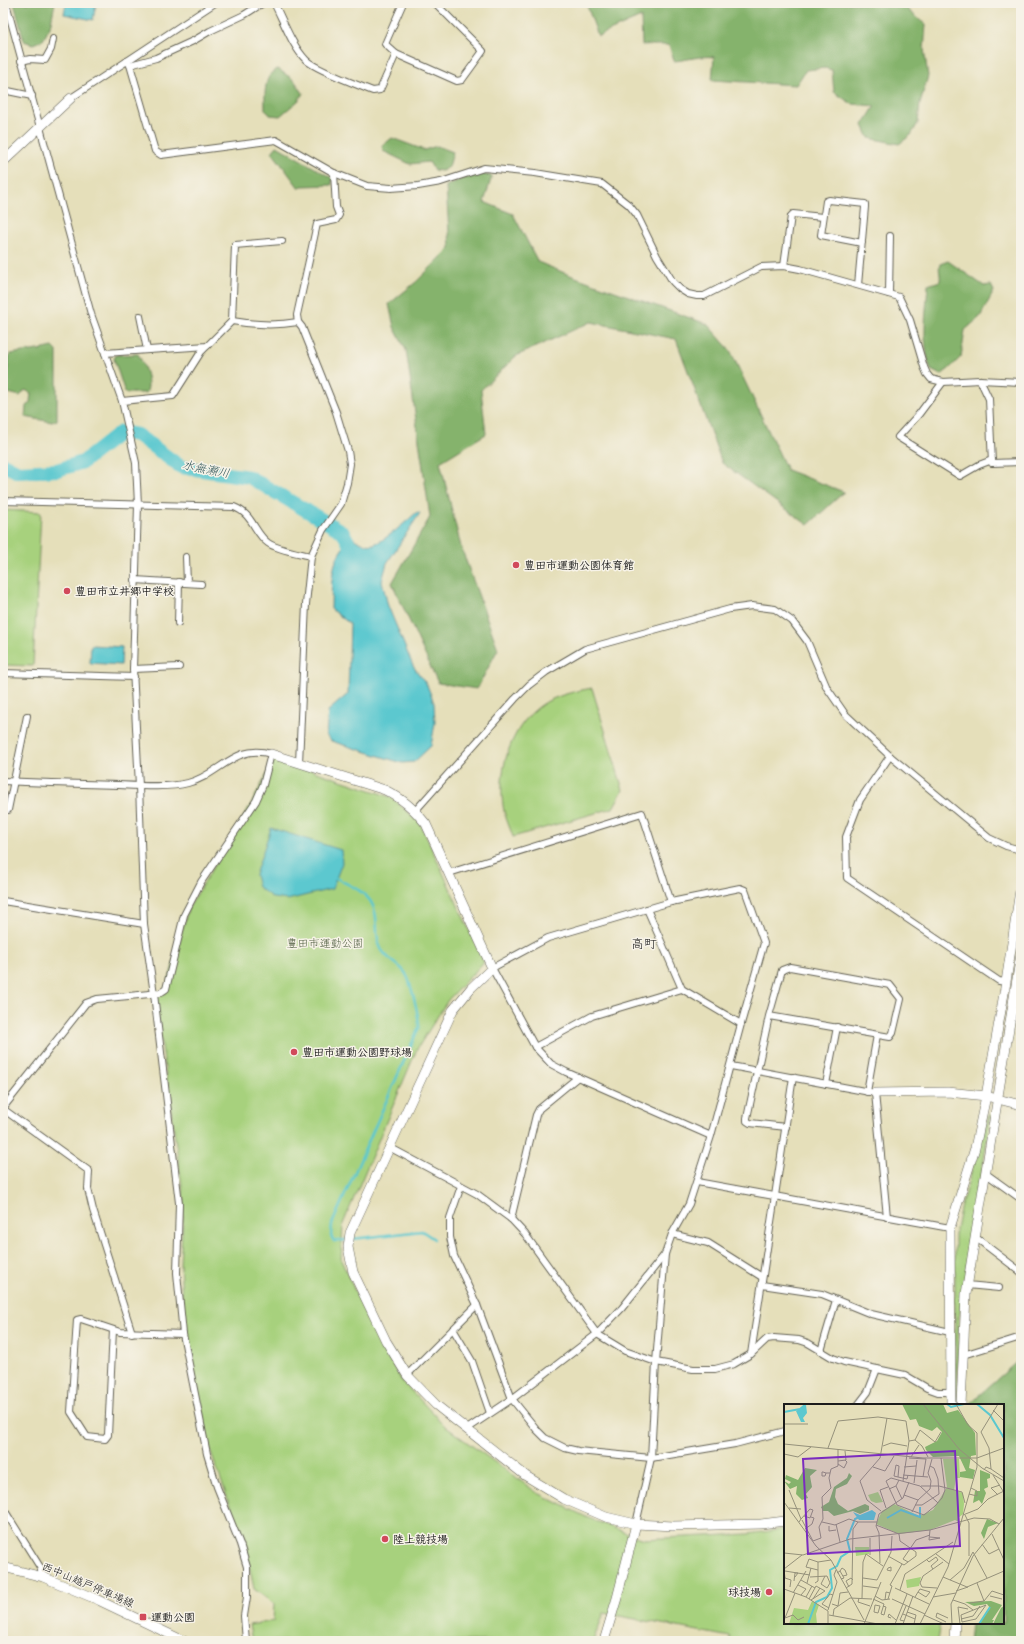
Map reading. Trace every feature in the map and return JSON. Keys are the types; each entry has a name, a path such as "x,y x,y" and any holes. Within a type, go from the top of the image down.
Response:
{"street":[{"path":"6,3 92,314 122,401 136,463 138,505 133,669 144,924 154,994 179,1203 177,1273 183,1334 207,1454 217,1487 240,1544 247,1567 244,1616 246,1641"},
{"path":"3,162 71,98 128,63 215,3"},
{"path":"128,63 156,58 244,15 263,3"},
{"path":"274,3 298,49 306,61 316,67 373,91 380,90 396,54"},
{"path":"402,3 385,44 396,54 457,81 462,80 483,51 434,3"},
{"path":"21,61 30,59 45,60 51,49 53,40"},
{"path":"128,63 154,151 160,154 276,140 334,173 367,186 391,188 418,186 441,182 484,168 535,173 602,184 629,205 637,215 657,256 672,282 680,289 697,296 704,296 761,267 784,266 800,269 899,297 910,320 927,374 931,379 942,382 980,380 1021,382"},
{"path":"3,90 32,96"},
{"path":"299,763 306,604 310,556 323,530 341,504 347,483 350,464 348,451 336,412 302,327 298,322 297,315 317,224 336,220 339,215 336,207 334,173"},
{"path":"858,285 862,244 865,204 828,200 824,203 821,235 862,244"},
{"path":"784,266 791,216 794,214 823,217"},
{"path":"889,294 890,236"},
{"path":"122,401 173,396 201,352 232,321 234,245 282,241"},
{"path":"140,316 147,350"},
{"path":"232,321 254,325 278,325 298,322"},
{"path":"105,353 207,346"},
{"path":"980,380 989,399 992,463 1021,462"},
{"path":"942,382 919,414 898,437 960,476 979,465 992,460"},
{"path":"3,501 234,507 241,510 248,516 266,542 277,547 310,556"},
{"path":"186,557 186,582"},
{"path":"135,580 201,584"},
{"path":"178,623 179,582"},
{"path":"415,810 515,699 529,685 546,672 586,649 730,608 752,606 775,609 792,620 806,641 827,688 845,714 890,756 989,838 1006,846 1021,850"},
{"path":"133,669 179,667"},
{"path":"3,673 134,677"},
{"path":"8,810 27,716"},
{"path":"3,781 139,786 188,784 207,776 240,755 256,750 385,790 400,798 415,810 426,824 492,968 535,1047 551,1064 712,1136"},
{"path":"132,1333 93,1210 88,1190 89,1171 3,1109 86,1003 97,998 154,994 162,992 166,989 184,915 201,882 256,801 271,754"},
{"path":"890,756 860,800 846,837 847,878 999,981 1006,982"},
{"path":"449,873 642,813 671,902"},
{"path":"951,1404 950,1228 975,1148 986,1096 1021,884"},
{"path":"604,1641 617,1598 636,1524 651,1458 656,1362 665,1254 672,1234 689,1204 712,1136 764,943 746,890 740,888 671,902 548,938 492,968 471,988 453,1010 354,1222 350,1233 348,1247 349,1260 353,1272 386,1341 407,1375 436,1404 526,1476 564,1499 606,1517 636,1524 673,1526 761,1524 784,1521"},
{"path":"3,901 144,924"},
{"path":"648,909 682,989 741,1024"},
{"path":"960,1404 967,1285 996,1098 1021,954"},
{"path":"769,1016 837,1027 877,1036 890,1037 893,1034 902,999 890,985 790,967 781,972 769,1016 756,1070 747,1121 750,1123 786,1127"},
{"path":"535,1047 592,1016 682,989"},
{"path":"826,1084 837,1027"},
{"path":"877,1036 871,1092 887,1217"},
{"path":"731,1066 871,1092 948,1092 986,1096 1021,1106"},
{"path":"511,1219 536,1115 539,1109 578,1077"},
{"path":"751,1354 751,1344 762,1285 793,1077"},
{"path":"389,1147 477,1194 511,1219 525,1234 598,1334 625,1351 656,1362 693,1369 715,1369 734,1364 751,1354 764,1340 774,1338 803,1341 844,1362 905,1375 927,1388 938,1392 950,1392"},
{"path":"984,1173 1021,1199"},
{"path":"697,1182 950,1228"},
{"path":"461,1186 450,1218 451,1246 456,1264 477,1305 512,1399 536,1430 545,1438 565,1448 578,1451 651,1458 735,1444 784,1431"},
{"path":"672,1234 708,1243 762,1277"},
{"path":"975,1237 1021,1272"},
{"path":"467,1429 512,1399 598,1334 622,1308 665,1254"},
{"path":"762,1285 822,1294 876,1316 950,1332"},
{"path":"967,1285 999,1288"},
{"path":"821,1351 836,1300"},
{"path":"407,1375 477,1305"},
{"path":"113,1330 108,1435 105,1439 87,1437 71,1412 77,1320 81,1319 113,1330 132,1333 183,1334"},
{"path":"454,1328 472,1362 490,1414"},
{"path":"963,1356 1021,1337"},
{"path":"859,1404 868,1392 877,1369"},
{"path":"3,1508 40,1567 43,1577"},
{"name":"西中山越戸停車場線","path":"3,1567 43,1577 96,1599 169,1638 184,1641"},
{"path":"954,1641 955,1624"}],"green space":[{"path":"14,3 55,3 50,27 43,40 33,44 24,41"},
{"path":"586,3 901,3 926,25 924,49 928,76 920,103 918,123 911,135 899,144 869,138 863,125 875,106 852,104 834,92 832,70 825,68 806,70 796,85 712,80 714,57 699,57 674,61 669,45 642,45 641,17 598,36"},
{"path":"278,69 294,80 303,93 299,100 280,116 270,115 265,109 267,80 273,72"},
{"path":"392,138 424,150 437,146 453,152 449,167 442,171 434,170 429,162 410,164 383,151 382,146"},
{"path":"277,146 332,178 332,185 302,186 299,188 272,152"},
{"path":"481,174 492,176 484,202 513,214 538,262 567,274 707,324 730,350 787,470 844,492 808,525 722,463 676,339 591,322 516,356 481,390 486,434 440,462 461,547 498,649 477,689 438,683 392,583 430,517 406,350 394,327 389,304 416,282 450,248 446,186 461,179"},
{"path":"948,261 984,286 991,285 994,291 980,317 965,330 961,357 941,375 931,370 926,349 925,317 928,285 940,281 940,264"},
{"path":"53,347 57,351 57,420 52,422 25,417 26,406 30,402 31,393 25,390 20,396 5,392 9,357 11,354"},
{"path":"138,354 146,373 148,389 146,393 125,393 114,359 116,355"},
{"path":"3,510 41,512 33,666 3,665"},
{"path":"592,688 623,790 613,808 513,837 503,805 502,790 505,760 517,732 525,720 536,709 548,701 564,695"},
{"name":"豊田市運動公園","path":"275,758 391,797 420,823 484,962 448,1000 417,1049 343,1224 341,1260 368,1320 401,1380 446,1427 536,1492 588,1518 643,1539 748,1534 784,1529 784,1624 940,1624 937,1641 730,1641 730,1637 604,1613 593,1641 252,1641 249,1625 273,1621 274,1604 254,1589 246,1550 211,1452 184,1330 180,1264 184,1200 155,998 165,994 188,909 251,804"},
{"path":"989,1114 991,1115 959,1319 957,1404 955,1404 955,1235 960,1209"},
{"path":"1021,1358 1021,1641 969,1641 971,1624 1004,1624 1004,1404 969,1404"}],"water":[{"path":"66,3 96,4 93,20 64,14"},
{"path":"417,512 420,513 387,563 382,581 388,606 413,666 427,685 434,703 435,723 431,746 414,762 402,763 331,741 326,735 328,711 348,694 350,624 331,609 331,589 333,570 345,545 353,538 365,544 374,544 379,542 390,535"},
{"path":"91,645 122,647 121,665 90,663"},
{"path":"271,828 341,850 342,863 332,889 287,900 273,898 258,887 255,875"}],"waterway":[{"name":"水無瀬川","path":"3,464 18,472 57,470 83,462 121,432 137,435 181,467 249,477 343,532 357,559"},
{"path":"336,878 360,891 371,902 375,912 379,944 387,957 406,974 418,1015 419,1027 332,1224 331,1236 334,1241 347,1240"},
{"path":"352,1239 422,1231 434,1239"}],"place":[{"name":"豊田市運動公園体育館","path":"516,565"},
{"name":"豊田市立井郷中学校","path":"67,591"},
{"name":"豊田市運動公園野球場","path":"294,1052"},
{"name":"陸上競技場","path":"385,1539"},
{"name":"球技場","path":"769,1592"},
{"name":"運動公園","path":"143,1617"}],"district":[{"name":"高町","path":"644,943"}]}
